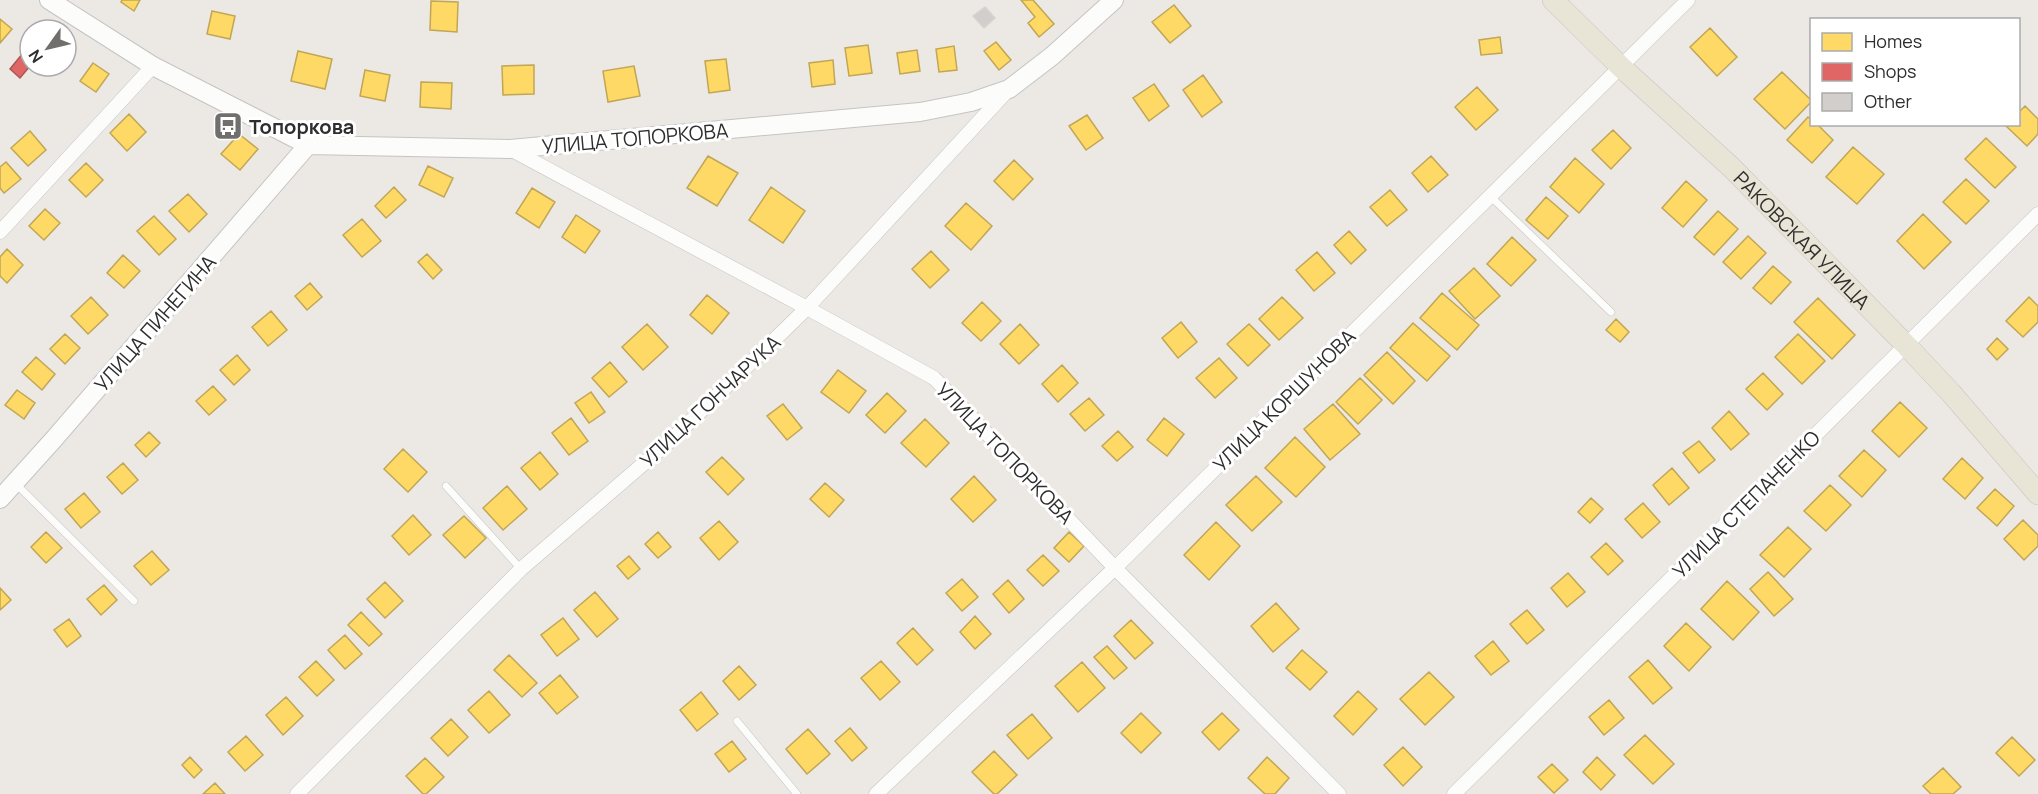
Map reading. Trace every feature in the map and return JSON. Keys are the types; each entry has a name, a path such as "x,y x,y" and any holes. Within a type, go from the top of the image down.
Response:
{"main road":[{"name":"РАКОВСКАЯ УЛИЦА","path":"1553,0 1621,68 1731,167 1951,393 2038,494"}],"street":[{"name":"УЛИЦА ТОПОРКОВА","path":"49,0 153,66 308,145 510,149 920,112 971,102 1009,89"},
{"name":"УЛИЦА ГОНЧАРУКА","path":"297,794 521,569 670,441 807,308 1009,89 1052,56 1114,0"},
{"name":"УЛИЦА КОРШУНОВА","path":"876,794 1114,568 1688,0"},
{"path":"0,232 153,66"},
{"name":"УЛИЦА ПИНЕГИНА","path":"0,499 308,145"},
{"name":"УЛИЦА ТОПОРКОВА","path":"510,149 934,378 1114,568 1339,794"},
{"name":"УЛИЦА СТЕПАНЕНКО","path":"1454,794 1830,418 1906,346 2038,214"}],"lane":[{"path":"1490,196 1611,312"},
{"path":"15,483 134,601"},
{"path":"446,486 521,569"},
{"path":"737,722 797,794"}],"building: Homes":[{"path":"122,0 140,0 134,11 121,2"},
{"path":"1021,0 1033,0 1054,24 1039,37 1028,23 1035,17"},
{"path":"431,1 458,2 457,32 430,30"},
{"path":"1174,5 1191,26 1170,43 1152,22"},
{"path":"212,11 235,16 230,39 207,34"},
{"path":"0,19 12,29 0,43"},
{"path":"1710,28 1737,57 1717,76 1690,47"},
{"path":"1500,37 1502,53 1481,55 1479,40"},
{"path":"996,42 1011,60 999,70 984,51"},
{"path":"868,45 872,73 849,76 845,48"},
{"path":"954,46 957,70 939,72 936,49"},
{"path":"917,50 920,71 900,74 897,53"},
{"path":"298,51 332,59 325,89 291,81"},
{"path":"726,59 730,90 709,93 705,61"},
{"path":"833,60 835,84 812,87 809,63"},
{"path":"93,63 109,74 96,92 80,81"},
{"path":"534,65 534,94 503,95 502,66"},
{"path":"634,66 640,96 608,102 603,71"},
{"path":"365,70 390,75 385,101 360,96"},
{"path":"1782,72 1810,99 1810,103 1785,129 1754,99"},
{"path":"1203,75 1222,102 1202,117 1183,90"},
{"path":"421,82 452,83 451,109 420,107"},
{"path":"1154,84 1169,106 1149,121 1133,98"},
{"path":"1477,87 1498,110 1476,130 1455,107"},
{"path":"2025,106 2038,119 2038,134 2027,146 2006,126 2020,126 2020,111"},
{"path":"129,114 146,132 127,151 110,133"},
{"path":"1087,115 1103,138 1086,150 1069,126"},
{"path":"1808,117 1810,126 1819,126 1833,140 1812,163 1787,140"},
{"path":"1613,130 1631,148 1611,169 1592,150"},
{"path":"30,131 46,150 28,166 11,148"},
{"path":"239,134 258,149 240,170 221,154"},
{"path":"1986,138 2016,167 1995,188 1965,159"},
{"path":"1853,147 1884,174 1857,204 1826,177"},
{"path":"708,156 738,173 717,206 687,188"},
{"path":"1431,156 1448,175 1428,192 1412,173"},
{"path":"1575,158 1604,184 1579,213 1550,187"},
{"path":"1014,160 1033,179 1013,200 994,181"},
{"path":"6,162 21,179 4,193 0,188 0,167"},
{"path":"86,163 103,180 86,197 69,180"},
{"path":"428,166 453,178 444,197 419,185"},
{"path":"1966,179 1989,201 1966,224 1943,202"},
{"path":"1686,181 1707,200 1683,227 1662,208"},
{"path":"394,187 406,200 386,218 375,206"},
{"path":"771,187 805,211 783,243 749,220"},
{"path":"532,188 555,202 539,228 516,213"},
{"path":"1390,190 1407,210 1387,226 1370,207"},
{"path":"188,194 207,214 189,232 169,211"},
{"path":"1546,197 1568,216 1548,239 1526,220"},
{"path":"966,203 992,226 971,250 945,226"},
{"path":"45,209 60,223 44,240 29,226"},
{"path":"1718,211 1738,229 1714,255 1694,237"},
{"path":"1923,214 1951,242 1924,269 1897,241"},
{"path":"576,215 600,231 585,253 562,237"},
{"path":"154,216 176,239 159,255 137,231"},
{"path":"362,219 381,241 362,257 343,235"},
{"path":"1349,231 1366,250 1351,264 1334,245"},
{"path":"1748,236 1766,253 1741,279 1723,262"},
{"path":"1512,237 1536,260 1511,286 1487,264"},
{"path":"7,249 23,265 7,283 0,276 0,257"},
{"path":"931,251 949,270 930,288 912,269"},
{"path":"1317,252 1335,273 1314,291 1296,270"},
{"path":"427,254 442,270 433,279 418,262"},
{"path":"123,255 140,271 124,288 107,273"},
{"path":"1773,266 1791,282 1771,304 1753,288"},
{"path":"1474,268 1500,296 1475,319 1449,291"},
{"path":"310,283 322,297 307,310 295,296"},
{"path":"1442,293 1479,325 1457,350 1420,318"},
{"path":"707,295 729,313 712,334 690,315"},
{"path":"91,297 108,315 88,334 71,316"},
{"path":"1282,297 1303,318 1279,340 1259,319"},
{"path":"2029,297 2038,306 2038,322 2023,337 2006,321"},
{"path":"1818,298 1855,335 1832,359 1794,322"},
{"path":"982,302 1001,321 981,341 962,323"},
{"path":"271,311 287,330 268,346 252,327"},
{"path":"1616,319 1629,332 1620,342 1606,330"},
{"path":"1181,322 1197,342 1178,358 1162,338"},
{"path":"1413,323 1450,356 1427,381 1390,348"},
{"path":"647,324 668,347 643,370 622,347"},
{"path":"1020,324 1039,345 1019,364 1000,344"},
{"path":"1249,324 1270,345 1248,366 1227,344"},
{"path":"65,334 80,348 65,364 50,349"},
{"path":"1798,334 1825,361 1802,384 1775,357"},
{"path":"1997,338 2008,349 1997,360 1987,349"},
{"path":"1387,352 1415,381 1393,404 1364,375"},
{"path":"237,355 250,370 234,385 220,370"},
{"path":"36,357 55,374 42,390 22,372"},
{"path":"1219,358 1237,378 1215,398 1196,378"},
{"path":"610,362 627,382 609,397 592,378"},
{"path":"1062,365 1078,383 1058,402 1042,384"},
{"path":"838,370 866,391 849,413 821,392"},
{"path":"1763,373 1783,394 1767,410 1746,389"},
{"path":"1360,378 1382,400 1358,424 1336,402"},
{"path":"213,386 226,400 209,415 196,401"},
{"path":"17,390 35,403 24,419 5,405"},
{"path":"591,392 605,412 589,423 575,403"},
{"path":"887,393 906,411 885,433 866,415"},
{"path":"1089,398 1104,415 1085,431 1070,414"},
{"path":"1900,402 1927,428 1899,457 1872,431"},
{"path":"783,404 802,428 787,440 767,416"},
{"path":"1333,404 1360,434 1330,460 1304,429"},
{"path":"1729,411 1749,434 1731,450 1712,428"},
{"path":"571,418 588,441 569,455 552,433"},
{"path":"1164,418 1184,434 1167,456 1147,440"},
{"path":"925,419 949,443 926,467 901,443"},
{"path":"1118,431 1133,447 1117,461 1102,446"},
{"path":"149,432 160,443 146,457 135,445"},
{"path":"1295,437 1325,467 1296,497 1265,468"},
{"path":"1699,441 1715,460 1699,473 1683,453"},
{"path":"403,449 427,472 408,492 384,469"},
{"path":"1864,450 1886,470 1862,497 1839,476"},
{"path":"540,452 558,474 540,490 521,468"},
{"path":"722,457 744,479 728,495 706,472"},
{"path":"1962,458 1983,478 1965,499 1943,479"},
{"path":"123,463 138,480 122,494 107,477"},
{"path":"1672,468 1689,488 1669,505 1653,485"},
{"path":"974,476 996,500 973,522 951,499"},
{"path":"1256,476 1282,502 1252,531 1226,505"},
{"path":"825,483 844,500 829,517 810,499"},
{"path":"1830,485 1851,505 1826,531 1804,511"},
{"path":"507,486 527,509 503,530 483,508"},
{"path":"1995,489 2014,506 1997,526 1977,508"},
{"path":"84,493 100,512 81,528 65,509"},
{"path":"1591,498 1603,509 1590,523 1578,512"},
{"path":"1643,503 1660,522 1642,538 1625,519"},
{"path":"413,515 431,535 409,555 392,536"},
{"path":"464,516 486,538 465,558 443,535"},
{"path":"2023,520 2038,535 2038,546 2024,560 2004,539"},
{"path":"719,521 738,542 719,560 700,538"},
{"path":"1216,522 1240,546 1209,580 1184,555"},
{"path":"1788,527 1811,549 1784,577 1760,555"},
{"path":"46,532 62,548 46,563 31,547"},
{"path":"658,532 671,547 658,558 645,544"},
{"path":"1069,532 1084,546 1069,562 1054,548"},
{"path":"1606,543 1623,561 1608,575 1591,557"},
{"path":"152,551 169,570 151,585 134,566"},
{"path":"1043,555 1059,571 1043,586 1027,570"},
{"path":"629,556 640,569 628,579 617,566"},
{"path":"1768,572 1793,599 1774,616 1750,589"},
{"path":"1568,573 1585,592 1567,607 1551,588"},
{"path":"962,579 978,597 962,611 946,593"},
{"path":"1008,580 1024,599 1009,613 993,594"},
{"path":"1727,581 1759,612 1733,640 1701,609"},
{"path":"385,582 403,601 385,618 367,599"},
{"path":"104,585 117,600 101,615 87,599"},
{"path":"0,588 11,600 0,610"},
{"path":"595,592 618,619 597,637 574,610"},
{"path":"1276,603 1299,629 1273,652 1251,626"},
{"path":"1527,610 1544,630 1527,644 1510,624"},
{"path":"361,612 382,634 369,646 348,625"},
{"path":"975,616 991,634 975,649 960,632"},
{"path":"563,618 579,639 557,656 541,635"},
{"path":"69,619 81,636 67,647 54,630"},
{"path":"1131,620 1153,643 1135,659 1114,636"},
{"path":"1686,623 1711,647 1689,671 1664,646"},
{"path":"913,628 933,650 917,665 897,643"},
{"path":"345,635 362,654 345,669 328,650"},
{"path":"1493,641 1509,661 1491,675 1475,656"},
{"path":"1107,646 1127,668 1114,679 1094,657"},
{"path":"1302,650 1327,672 1310,690 1286,668"},
{"path":"509,655 537,683 522,697 494,670"},
{"path":"1648,660 1672,688 1653,704 1629,677"},
{"path":"316,661 334,680 317,696 299,677"},
{"path":"881,661 900,682 880,700 861,678"},
{"path":"1082,662 1105,688 1078,712 1055,686"},
{"path":"739,666 756,685 739,700 723,681"},
{"path":"1429,672 1454,697 1425,725 1400,699"},
{"path":"560,675 578,697 557,714 539,693"},
{"path":"489,691 510,715 489,733 468,710"},
{"path":"1358,691 1377,709 1353,735 1334,716"},
{"path":"701,692 718,714 697,731 680,710"},
{"path":"286,697 303,716 283,735 266,715"},
{"path":"1609,700 1624,718 1604,735 1589,717"},
{"path":"1141,713 1161,733 1141,753 1121,733"},
{"path":"1222,713 1239,730 1219,750 1202,732"},
{"path":"1032,714 1052,738 1028,759 1007,735"},
{"path":"451,719 468,737 448,756 431,738"},
{"path":"850,728 867,748 852,761 835,741"},
{"path":"808,729 830,754 807,774 786,749"},
{"path":"1645,735 1674,764 1653,784 1624,755"},
{"path":"246,736 263,755 245,771 228,752"},
{"path":"2012,737 2035,760 2019,776 1996,753"},
{"path":"732,741 746,759 729,772 715,754"},
{"path":"1403,747 1422,767 1403,786 1384,765"},
{"path":"994,751 1017,775 997,794 994,794 972,772"},
{"path":"190,757 202,770 194,778 182,765"},
{"path":"1267,757 1289,778 1275,794 1265,794 1248,778"},
{"path":"1597,757 1615,775 1601,790 1583,772"},
{"path":"425,758 444,777 426,794 423,794 406,776"},
{"path":"1552,764 1568,780 1554,793 1538,777"},
{"path":"1943,768 1961,787 1953,794 1931,794 1923,786"},
{"path":"215,783 225,794 203,794"}],"building: Shops":[{"path":"18,59 18,76 10,69"}],"building: Other":[{"path":"985,7 995,18 984,28 973,16"}],"place":[{"name":"Топоркова","path":"228,126"}]}
